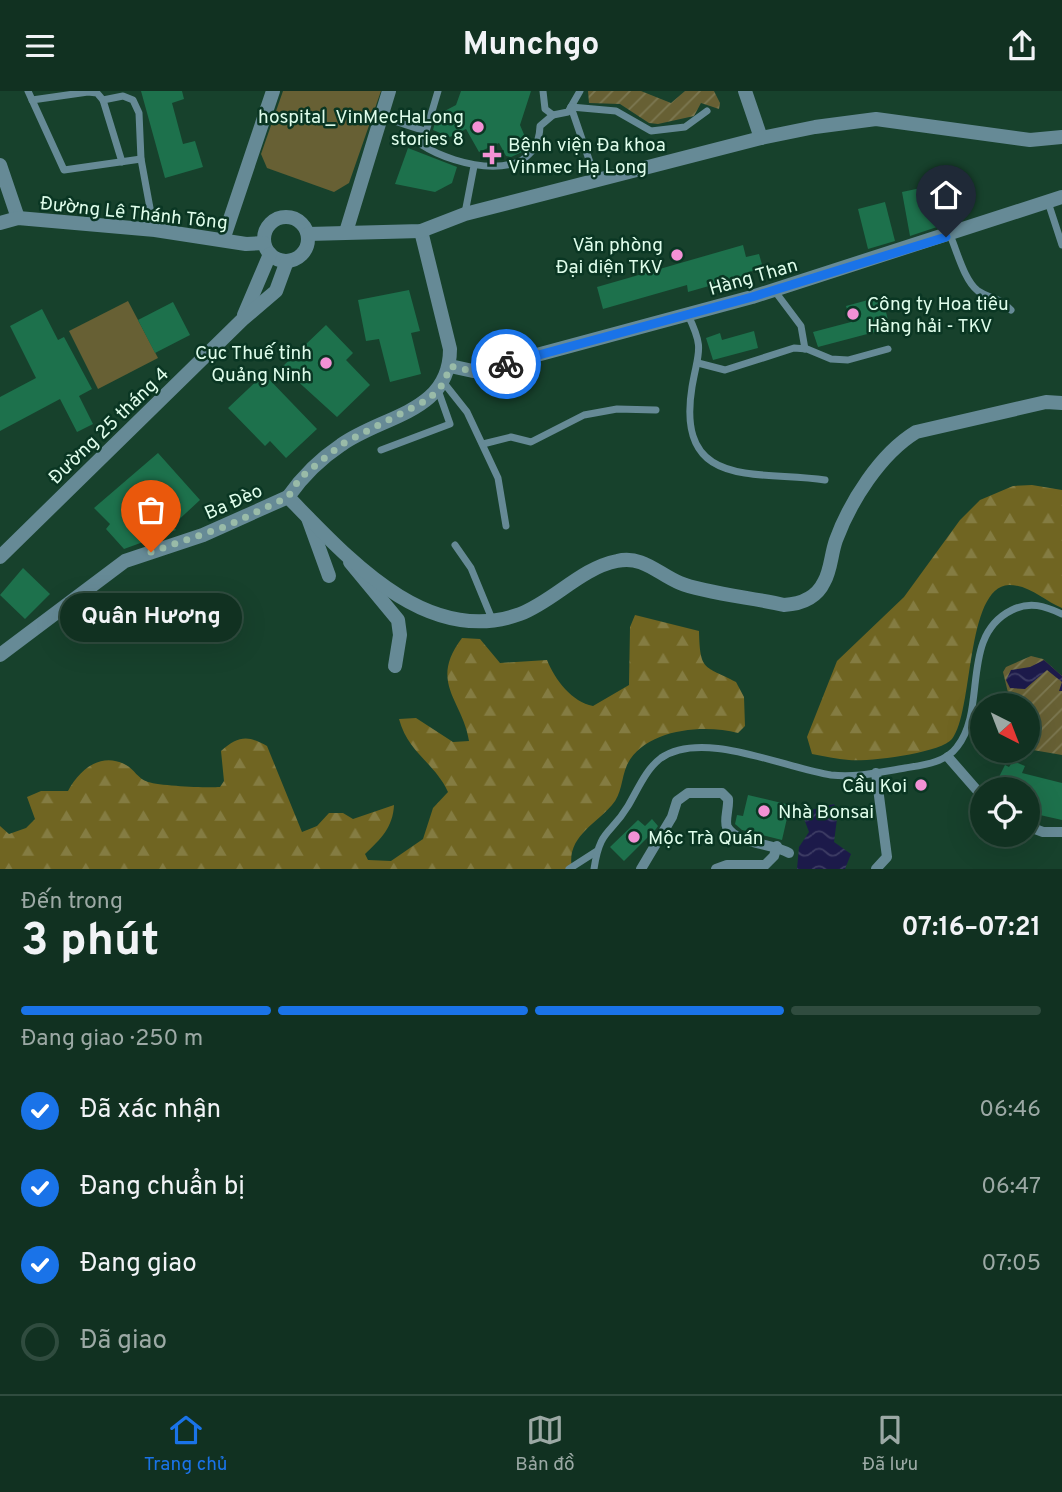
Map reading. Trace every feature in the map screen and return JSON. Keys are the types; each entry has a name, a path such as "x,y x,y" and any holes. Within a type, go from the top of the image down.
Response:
{"street":[{"path":"223,240 273,91"},
{"path":"346,232 389,91"},
{"path":"745,91 761,138"},
{"path":"308,235 421,231 465,214 761,138 876,119 1030,140 1062,137"},
{"path":"0,165 18,218"},
{"name":"Hàng Than","path":"450,366 472,371 489,368 688,314 774,290 1055,200"},
{"path":"285,216 302,223 308,235 304,252 287,261 267,249 269,225 285,216"},
{"name":"Đường Lê Thánh Tông","path":"0,223 18,218 155,230 267,249"},
{"path":"421,231 450,349 450,366 441,387"},
{"name":"Đường 25 tháng 4","path":"242,320 267,249"},
{"name":"Đường 25 tháng 4","path":"0,557 242,320 276,292 287,261"},
{"name":"Ba Đèo","path":"0,655 125,561 203,535 288,497 300,478 342,444 429,399 441,387"},
{"path":"288,497 343,552 410,604 457,621 519,614 561,593 593,570 618,560 646,562 681,584 784,605 801,604 824,583 836,541 849,510 884,461 905,439 916,432 1033,405 1062,403"},
{"path":"307,517 329,576"},
{"path":"343,552 398,620 400,635 395,666"},
{"path":"948,757 970,782"},
{"path":"876,773 887,857 877,869"},
{"path":"641,869 672,817 677,801 688,793 722,793 729,799 726,824 728,829 743,838 777,846 789,853"},
{"path":"1040,831 1062,832"},
{"path":"716,869 727,865 765,865 774,856 777,846"}],"lane":[{"path":"28,91 64,170 141,159"},
{"path":"438,91 422,145 474,166 510,165 533,153 540,141 540,126 553,115"},
{"path":"543,91 545,109 553,115 564,115 580,91"},
{"path":"32,100 97,93 103,100 122,162"},
{"path":"103,100 123,96 133,100 139,113 141,159 155,230"},
{"path":"571,107 616,111 650,131 685,127 708,111"},
{"path":"571,107 596,180"},
{"path":"381,117 425,131"},
{"path":"465,214 474,166"},
{"path":"1055,200 1062,245"},
{"path":"950,235 974,288 984,295 997,296 1011,310"},
{"path":"774,290 801,326 805,349"},
{"path":"688,314 700,340 689,415 694,437 708,459 743,474 825,480"},
{"path":"698,363 725,370 776,352 805,349 831,359 848,360 888,349"},
{"path":"441,387 467,412 483,444 498,478 506,526"},
{"path":"381,450 450,424 441,387"},
{"path":"483,444 511,437 531,442 584,415 617,409 656,410"},
{"path":"455,545 471,568 492,619"},
{"path":"594,869 600,840 625,811 650,767 676,750 706,747 829,774 876,773 927,764 948,757 966,734 982,646 995,621 1005,613 1035,604 1062,614"},
{"path":"569,869 597,851"}],"shaded area":[{"path":"283,91 381,91 349,183 334,192 267,168 261,154"},
{"path":"588,91 641,91 671,103 685,91 714,91 720,103 719,109 701,103 694,116 658,124 649,123 620,104 589,103"},
{"path":"128,301 158,358 98,389 69,331"},
{"path":"1031,656 1043,659 1062,676 1062,755 1040,751 1040,693 1008,693 1003,672 1006,667"}],"green space":[{"path":"1032,485 1062,490 1062,608 1030,590 1017,586 1009,585 995,591 985,606 977,627 959,725 952,739 945,744 920,752 872,760 849,760 812,754 807,737 837,661 904,597 960,520 980,500 1013,486"},
{"path":"635,615 699,631 703,661 710,669 736,682 744,697 745,726 738,733 708,729 676,732 647,744 636,753 627,765 615,801 583,832 573,848 572,869 0,869 0,826 9,834 26,828 35,819 27,797 41,791 68,791 85,770 108,760 126,765 148,782 220,787 224,781 221,751 233,742 243,739 254,740 267,746 302,832 317,826 329,813 343,813 353,819 394,805 385,832 365,854 368,860 391,861 423,839 433,808 448,792 443,782 409,741 399,719 416,718 453,742 469,741 448,680 452,654 462,638 480,639 500,663 547,660 571,695 593,706 629,685 630,627"}],"water":[{"path":"1044,660 1062,676 1062,682 1047,670 1025,689 1010,688 1006,680 1011,670 1030,667"},
{"path":"834,804 838,811 834,842 851,854 845,869 797,869 799,847 809,832 803,816 807,811"}],"building":[{"path":"141,91 182,91 184,99 172,103 183,144 195,141 203,167 165,178"},
{"name":"hospital_VinMecHaLong stories 8","path":"461,91 531,91 520,125 528,144 522,152 511,157 506,156 499,143 479,152 466,129 450,137 433,130 437,115 456,105"},
{"path":"408,148 457,167 452,183 435,192 395,184"},
{"path":"949,182 955,211 959,210 961,219 910,236 902,192"},
{"path":"885,202 895,241 868,249 858,209"},
{"path":"743,245 746,257 759,254 763,268 749,272 752,281 732,287 730,280 688,292 687,285 603,309 597,287"},
{"path":"409,290 420,331 411,333 421,374 390,382 379,339 366,341 358,300"},
{"path":"879,297 880,301 883,300 890,328 818,347 813,332 851,322 846,306"},
{"path":"173,302 190,335 155,353 138,320"},
{"path":"42,309 58,340 64,337 92,389 79,396 93,424 77,432 60,399 0,431 0,397 36,378 10,326"},
{"path":"326,325 353,353 346,360 370,385 337,417 282,367"},
{"path":"754,331 758,348 713,360 706,338 720,333 722,340"},
{"path":"264,374 317,429 286,458 270,441 265,446 228,408"},
{"path":"158,453 200,500 172,526 176,530 124,549 106,529 110,524 94,508"},
{"path":"23,568 50,594 25,619 0,595"},
{"path":"1012,763 1018,763 1025,766 1022,773 1038,777 999,777 1005,765 1009,767"},
{"path":"1040,778 1062,783 1062,820 1040,815"},
{"path":"748,795 790,805 782,840 742,830 735,824 737,815 743,816"},
{"name":"Mộc Trà Quán","path":"652,819 658,826 656,829 624,861 610,847 638,820 645,826"}],"way so far":[{"path":"151,552 227,526 288,497 300,478 342,444 429,399 444,383 450,366 472,371 506,364"}],"place":[{"name":"hospital_VinMecHaLong stories 8","path":"478,127"},
{"name":"Bệnh viện Đa khoa Vinmec Hạ Long","path":"492,155"},
{"name":"Văn phòng Đại diện TKV","path":"677,255"},
{"name":"Công ty Hoa tiêu Hàng hải - TKV","path":"853,314"},
{"name":"Cục Thuế tỉnh Quảng Ninh","path":"326,363"},
{"name":"Quân Hương","path":"151,552"},
{"name":"Cầu Koi","path":"921,785"},
{"name":"Nhà Bonsai","path":"764,811"},
{"name":"Mộc Trà Quán","path":"634,837"}],"route":[{"path":"506,364 752,297 946,237"}]}
